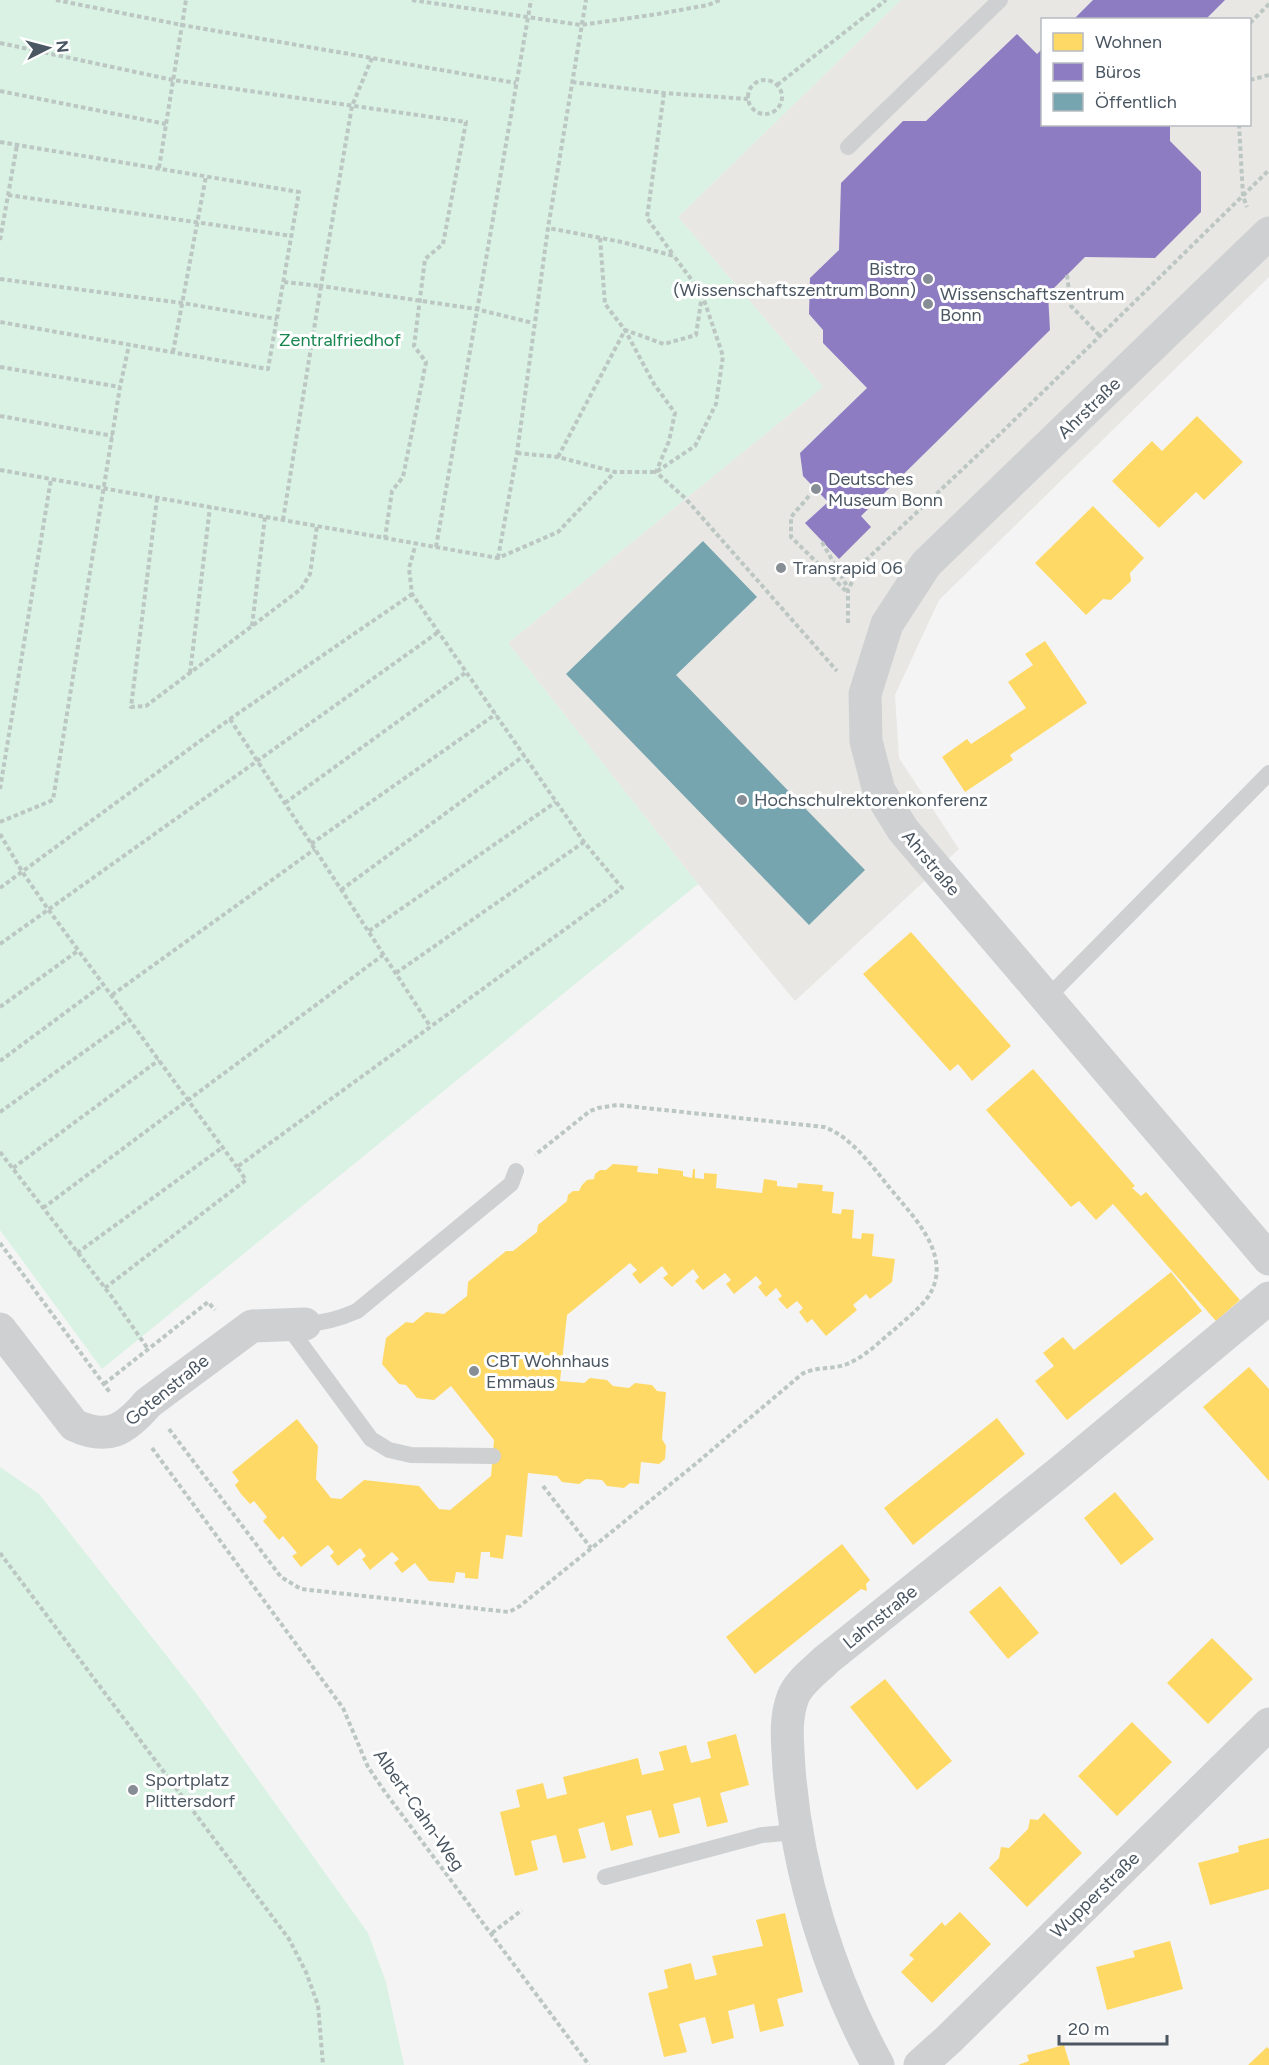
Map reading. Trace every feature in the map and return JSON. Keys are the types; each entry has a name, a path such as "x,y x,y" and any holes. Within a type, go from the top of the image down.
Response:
{"street":[{"name":"Ahrstraße","path":"1261,223 926,564 887,624 865,694 866,741 879,791 903,830 1269,1259"},
{"name":"Lahnstraße","path":"878,2065 853,2013 829,1951 806,1875 791,1799 786,1744 788,1715 794,1695 806,1679 1269,1298"},
{"name":"Gotenstraße","path":"0,1329 74,1425 100,1434 112,1432 252,1326 296,1324"},
{"name":"Wupperstraße","path":"920,2065 1269,1725"}],"lane":[{"path":"848,147 1000,0"},
{"path":"1047,998 1269,773"},
{"path":"493,1456 411,1455 389,1450 371,1439 296,1324 330,1321 357,1311 511,1184 516,1171"},
{"path":"604,1877 762,1835 797,1832"}],"path":[{"path":"56,0 182,25 516,83"},
{"path":"159,168 186,0"},
{"path":"412,0 581,25 658,14 708,5 720,0"},
{"path":"436,547 531,0"},
{"path":"498,558 517,453 533,323 586,0"},
{"path":"777,85 886,0"},
{"path":"1251,22 1269,4"},
{"path":"0,43 173,80 466,122 443,244 425,259 414,346 426,362 404,477 392,491 385,538"},
{"path":"283,520 352,106 372,58"},
{"path":"1251,80 1269,75"},
{"path":"767,80 777,85 782,94 777,109 772,112 756,111 748,99 751,87 758,81 767,80"},
{"path":"572,82 664,93 748,99"},
{"path":"0,91 166,124"},
{"path":"517,453 558,457 615,472 656,472 695,446 716,404 723,356 702,294 647,218 664,93"},
{"path":"1239,126 1245,205 1261,223"},
{"path":"0,142 299,192 268,369 0,322"},
{"path":"0,240 17,144"},
{"path":"848,625 849,591 864,562 1000,434 1269,170"},
{"path":"173,352 206,176"},
{"path":"8,195 292,236"},
{"path":"548,228 674,256"},
{"path":"600,238 605,304 625,330 654,384 675,413 669,441 656,472"},
{"path":"1067,275 1071,306 1100,336"},
{"path":"0,279 182,303 277,319"},
{"path":"284,282 476,309 533,323"},
{"path":"625,330 664,344 696,335 702,294"},
{"path":"558,457 625,330"},
{"path":"0,822 53,800 120,387 129,345"},
{"path":"0,367 120,387"},
{"path":"0,416 113,436"},
{"path":"0,470 498,558 558,532 615,472"},
{"path":"656,472 685,498 837,672 865,694"},
{"path":"0,789 51,479"},
{"path":"809,496 791,517 791,537 849,591"},
{"path":"157,498 131,707 146,706 301,589 310,574 317,526"},
{"path":"190,674 210,507"},
{"path":"252,626 265,517"},
{"path":"822,542 849,591"},
{"path":"237,1167 622,888 584,842 411,594 409,568 416,543"},
{"path":"0,888 230,719 411,594"},
{"path":"0,944 437,632"},
{"path":"837,672 840,660"},
{"path":"285,803 465,673"},
{"path":"311,844 496,714"},
{"path":"230,719 430,1026"},
{"path":"341,890 525,755"},
{"path":"368,931 556,802"},
{"path":"0,834 48,909 246,1180 105,1288"},
{"path":"396,973 584,842"},
{"path":"112,995 315,849"},
{"path":"0,1007 79,950"},
{"path":"43,1208 383,955"},
{"path":"0,1062 104,984"},
{"path":"0,1112 130,1019"},
{"path":"13,1168 159,1060"},
{"path":"0,1243 104,1384 140,1412 281,1577 300,1589 509,1612 520,1606 693,1466 802,1374 809,1370 836,1368 854,1360 909,1316 928,1297 936,1274 934,1250 921,1226 850,1142 834,1130 824,1126 642,1106 607,1106 581,1117 516,1171"},
{"path":"77,1253 223,1147"},
{"path":"0,1152 105,1288 148,1349"},
{"path":"104,1384 208,1302 236,1336"},
{"name":"Albert-Cahn-Weg","path":"140,1412 343,1708 368,1767 589,2065"},
{"path":"543,1486 591,1548"},
{"path":"0,1553 289,1940 306,1972 318,2005 323,2065"},
{"path":"492,1933 522,1910"}],"shaded area":[{"path":"901,0 1269,0 1269,277 939,600 895,695 899,758 959,849 795,1001 698,884 508,643 823,387 678,217"}],"green space":[{"name":"Zentralfriedhof","path":"0,0 901,0 678,217 823,387 508,643 698,884 102,1369 0,1230"},
{"name":"Sportplatz Plittersdorf","path":"0,1467 39,1494 196,1693 368,1933 386,1982 404,2065 0,2065"}],"building: Wohnen":[{"path":"1197,416 1243,462 1204,500 1196,492 1159,528 1112,481 1152,441 1162,451"},
{"path":"1093,506 1144,558 1130,573 1131,581 1111,600 1103,599 1086,615 1035,563"},
{"path":"1045,641 1087,703 1010,755 1013,760 965,792 942,757 967,739 971,744 1026,708 1008,682 1033,665 1025,654"},
{"path":"911,932 1011,1046 972,1081 958,1064 950,1071 863,974"},
{"path":"1033,1069 1135,1186 1132,1188 1141,1196 1146,1192 1240,1300 1216,1321 1113,1204 1096,1220 1079,1201 1071,1207 986,1110"},
{"name":"CBT Wohnhaus Emmaus","path":"613,1164 638,1166 637,1172 658,1174 658,1168 683,1171 683,1176 692,1178 693,1169 695,1169 695,1178 704,1179 704,1173 717,1174 716,1188 762,1193 764,1179 777,1181 777,1186 797,1188 798,1183 823,1185 822,1191 834,1192 832,1213 841,1214 842,1209 854,1210 852,1238 861,1239 862,1233 874,1234 872,1256 895,1259 892,1282 870,1299 866,1294 853,1305 857,1310 826,1336 812,1319 807,1323 799,1312 803,1308 797,1301 787,1309 778,1299 782,1296 776,1288 766,1297 758,1287 762,1283 756,1276 734,1294 726,1284 731,1280 725,1273 703,1290 695,1281 699,1277 693,1269 672,1287 663,1278 668,1274 662,1266 640,1284 632,1274 637,1270 630,1263 567,1315 560,1381 584,1383 590,1378 607,1380 613,1386 629,1388 635,1383 652,1385 657,1391 666,1392 662,1439 666,1446 665,1459 659,1464 641,1462 639,1484 630,1483 624,1488 607,1486 602,1480 586,1479 579,1484 562,1482 557,1476 528,1473 522,1537 506,1535 503,1559 490,1557 490,1552 481,1552 478,1579 465,1578 465,1573 456,1572 454,1583 429,1581 415,1563 402,1573 394,1563 399,1559 392,1552 370,1570 362,1559 366,1556 360,1548 338,1566 330,1556 334,1552 328,1545 301,1567 292,1556 297,1553 283,1536 279,1540 263,1521 267,1517 254,1501 250,1504 241,1494 235,1485 239,1481 232,1472 297,1419 318,1446 316,1479 331,1498 341,1499 364,1480 419,1486 439,1509 450,1510 491,1476 494,1440 451,1386 434,1400 417,1398 406,1385 399,1384 382,1364 386,1338 406,1322 413,1323 426,1312 444,1314 467,1296 468,1282 506,1251 513,1251 537,1232 538,1225 567,1201 568,1195 573,1191 579,1191 587,1180 594,1179 595,1174 600,1170 606,1170"},
{"path":"1171,1272 1202,1311 1067,1420 1035,1381 1054,1366 1043,1353 1063,1337 1074,1350"},
{"path":"1249,1367 1269,1389 1269,1481 1203,1407"},
{"path":"997,1418 1025,1454 913,1545 884,1508"},
{"path":"1115,1492 1154,1539 1121,1565 1084,1518"},
{"path":"842,1544 870,1580 866,1584 867,1591 861,1589 755,1674 726,1637"},
{"path":"1000,1586 1039,1633 1008,1659 969,1612"},
{"path":"1212,1638 1253,1679 1208,1724 1167,1683"},
{"path":"885,1679 952,1761 917,1790 850,1707"},
{"path":"1132,1722 1172,1762 1117,1816 1078,1776"},
{"path":"736,1734 749,1785 720,1793 728,1822 707,1827 700,1797 673,1804 680,1833 659,1838 651,1810 626,1816 633,1845 611,1851 604,1822 578,1829 586,1858 563,1863 556,1835 531,1841 538,1870 515,1876 500,1812 520,1807 516,1790 543,1783 547,1799 567,1794 563,1777 638,1758 642,1775 664,1770 659,1752 686,1745 691,1763 711,1758 707,1742"},
{"path":"1044,1813 1082,1853 1027,1907 989,1868 999,1858 1001,1847 1009,1848 1028,1829 1030,1819 1038,1820"},
{"path":"1269,1838 1269,1889 1210,1905 1198,1863 1239,1852 1238,1846"},
{"path":"960,1912 991,1944 932,2003 901,1972 914,1959 909,1955 942,1922 945,1926"},
{"path":"785,1913 803,1992 777,1999 784,2026 760,2032 754,2004 728,2011 734,2038 712,2044 705,2017 679,2024 687,2052 664,2057 648,1993 668,1988 664,1970 691,1963 695,1980 717,1975 712,1956 763,1946 756,1920"},
{"path":"1170,1941 1183,1989 1107,2010 1096,1967 1135,1957 1133,1951"},
{"path":"1064,2045 1070,2065 1018,2065 1029,2061 1027,2055"},
{"path":"1267,2047 1269,2065 1248,2065"}],"building: Büros":[{"path":"1093,0 1225,0 1207,18 1075,18"},
{"name":"Wissenschaftszentrum Bonn","path":"1017,34 1037,54 1041,50 1041,126 1170,126 1170,141 1201,172 1201,212 1155,258 1085,257 1048,294 1050,330 861,516 871,527 839,559 805,523 828,502 803,476 800,453 867,388 823,343 823,330 809,314 810,278 839,250 841,183 903,121 926,121"}],"building: Öffentlich":[{"path":"703,541 757,597 676,675 865,870 809,925 566,674"}],"place":[{"name":"Bistro (Wissenschaftszentrum Bonn)","path":"928,279"},
{"name":"Wissenschaftszentrum Bonn","path":"928,304"},
{"name":"Deutsches Museum Bonn","path":"816,489"},
{"name":"Transrapid 06","path":"781,568"},
{"name":"Hochschulrektorenkonferenz","path":"742,800"},
{"name":"CBT Wohnhaus Emmaus","path":"474,1371"},
{"name":"Sportplatz Plittersdorf","path":"133,1790"}]}
